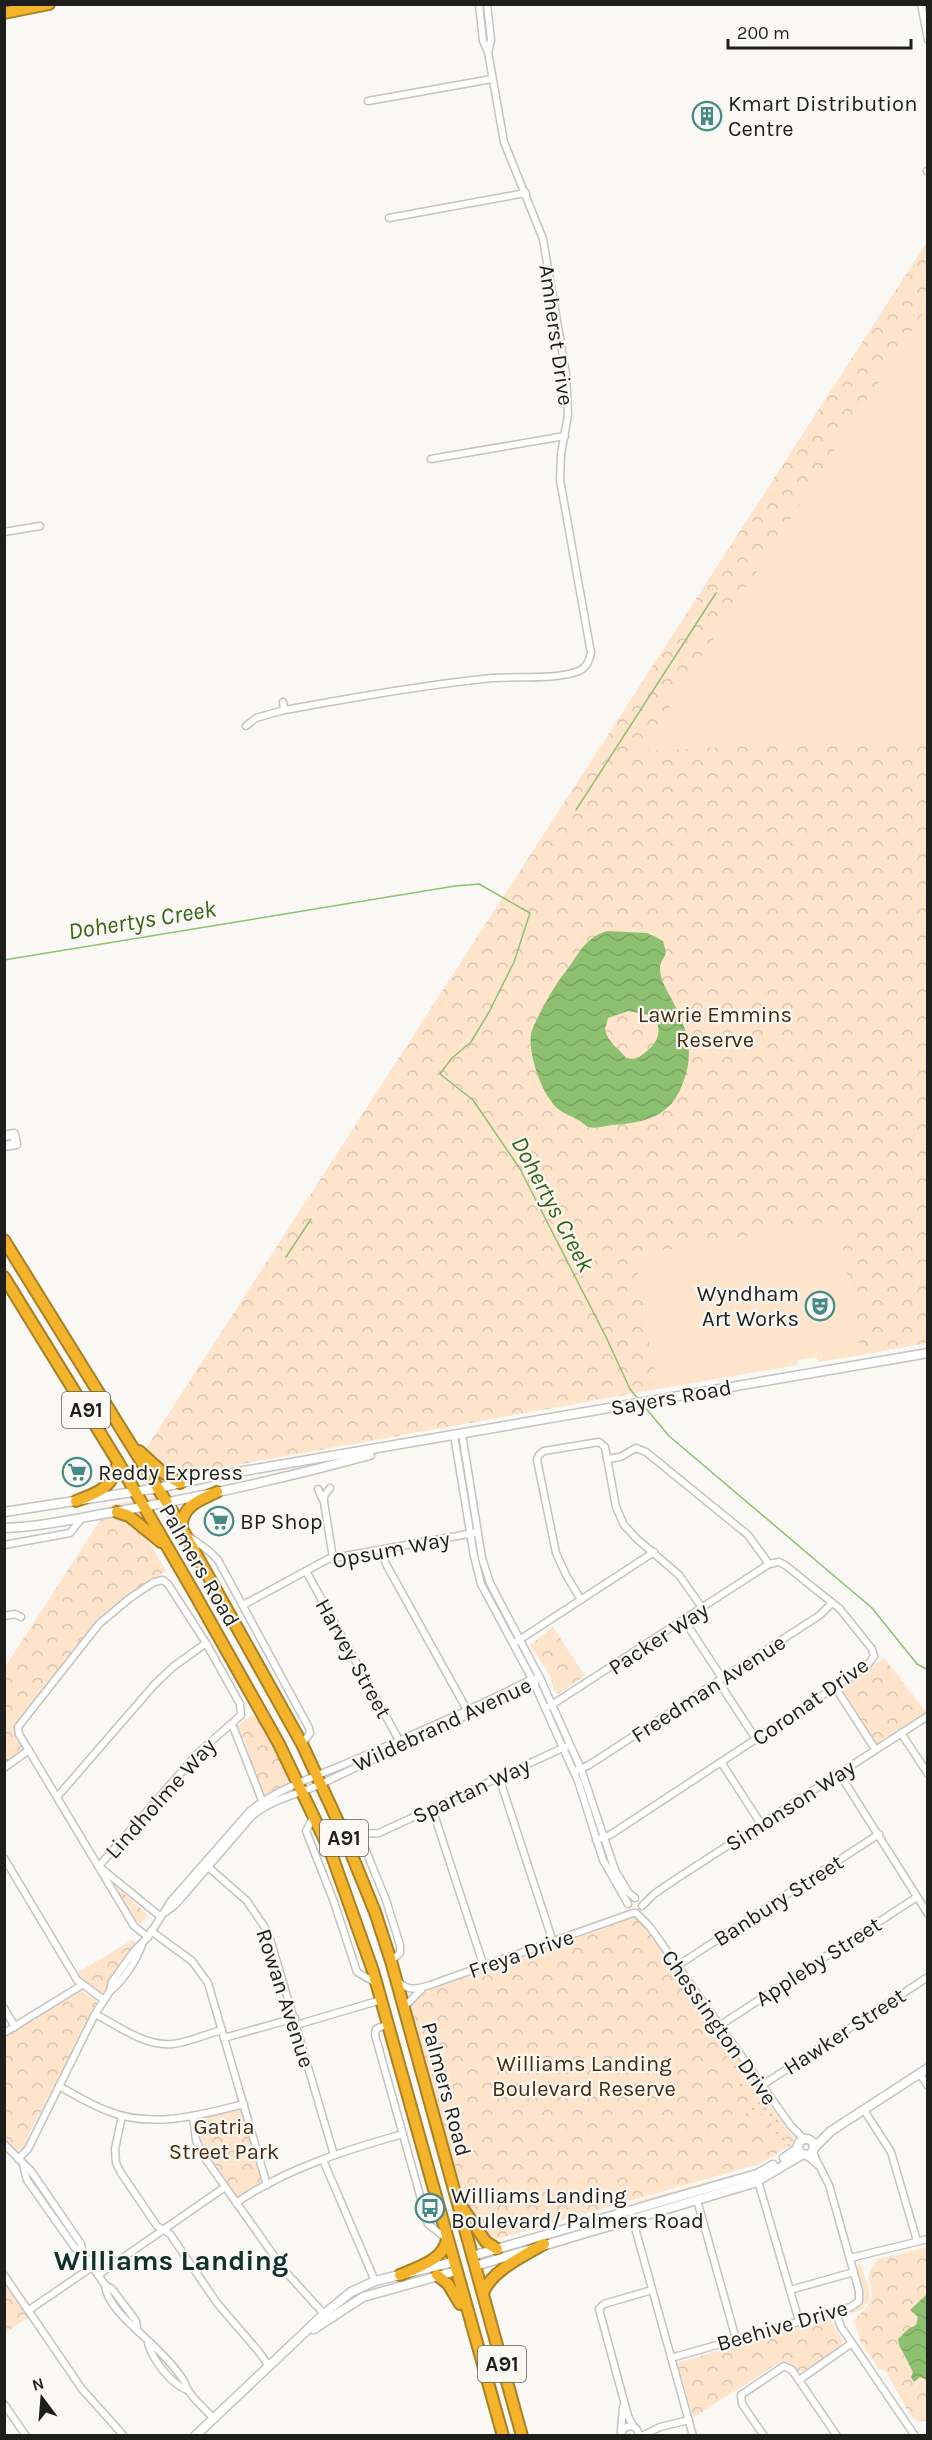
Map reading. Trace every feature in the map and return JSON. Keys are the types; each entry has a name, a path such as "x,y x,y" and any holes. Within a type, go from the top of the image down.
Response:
{"highway":[{"path":"4,13 49,4"},
{"name":"Palmers Road","path":"4,1240 167,1502 302,1744 340,1826 375,1912 397,1980 522,2436"},
{"name":"Palmers Road","path":"4,1277 118,1462 279,1743 345,1888 388,2024 503,2436"},
{"path":"130,1443 162,1472 180,1483"},
{"path":"76,1501 99,1492 107,1486 113,1480 118,1462"},
{"path":"182,1531 182,1517 188,1508 217,1492"},
{"path":"117,1512 129,1516 168,1548"},
{"path":"457,2200 486,2242 497,2249"},
{"path":"400,2276 434,2259 446,2247 447,2239"},
{"path":"483,2292 486,2284 494,2277 521,2257 544,2244"},
{"path":"454,2267 474,2261"},
{"path":"437,2275 454,2292 472,2329"}],"main road":[{"path":"4,1136 14,1134 16,1144 4,1146"},
{"name":"Sayers Road","path":"4,1512 135,1492 927,1353"},
{"name":"Sayers Road","path":"4,1528 117,1512 217,1492 295,1475 414,1442"},
{"path":"474,2261 497,2249 697,2199 758,2181 927,2068"},
{"path":"474,2261 544,2244 758,2174 805,2148"},
{"path":"301,2337 363,2297 437,2275 454,2267"},
{"path":"195,2435 324,2314 351,2292 375,2281 454,2267"}],"street":[{"name":"Amherst Drive","path":"284,710 412,685 577,672 585,668 591,653 560,480 561,454 568,415 566,374 543,239 504,142 488,52 483,40 479,4"},
{"name":"Amherst Drive","path":"487,4 491,40 488,52"},
{"path":"921,4 927,40"},
{"path":"368,101 492,79"},
{"path":"389,218 526,193"},
{"path":"431,459 565,436"},
{"path":"4,532 40,526"},
{"path":"246,726 256,718 284,710 283,702"},
{"path":"458,1435 474,1533 495,1603 516,1642 545,1709 567,1746"},
{"path":"581,1600 562,1569 553,1546 537,1462 538,1455 551,1449 599,1442 605,1447 620,1519 630,1533 679,1575 703,1608"},
{"path":"607,1459 621,1457 636,1448 643,1450 748,1535 769,1564"},
{"path":"330,1488 324,1496 324,1502 333,1558"},
{"path":"318,1489 324,1502"},
{"path":"4,1545 70,1533 82,1517"},
{"name":"Palmers Road","path":"182,1531 214,1554 243,1605 309,1728 310,1733 302,1744"},
{"name":"Opsum Way","path":"243,1605 333,1558 474,1533"},
{"path":"381,1550 386,1564 467,1712"},
{"path":"516,1642 654,1552"},
{"name":"Coronat Drive","path":"596,1840 721,1762 871,1663 874,1656 872,1648 846,1616 782,1563 769,1564"},
{"name":"Packer Way","path":"545,1709 769,1564"},
{"name":"Harvey Street","path":"306,1571 400,1742"},
{"path":"57,1797 149,1690 173,1667 206,1643 168,1584 161,1580 154,1582 121,1604 99,1624 20,1722 18,1731 57,1797 99,1866 134,1926 192,1961 202,1972 211,1990 267,2185"},
{"name":"Freedman Avenue","path":"574,1772 820,1615 832,1603"},
{"path":"4,1616 15,1614 21,1617"},
{"path":"684,1620 756,1739"},
{"path":"516,1642 540,1678 567,1746"},
{"name":"Lindholme Way","path":"99,1866 197,1754 241,1715 240,1704 206,1643"},
{"name":"Wildebrand Avenue","path":"18,2159 28,2149 104,2000 117,1986 171,1901 206,1865 247,1814 264,1804 540,1678"},
{"path":"835,1687 875,1749"},
{"name":"Simonson Way","path":"634,1913 654,1894 927,1716"},
{"path":"231,1724 264,1804"},
{"path":"901,1733 927,1774"},
{"name":"Chessington Drive","path":"567,1746 581,1769 615,1870 628,1892 642,1906 650,1927 805,2148"},
{"name":"Chessington Drive","path":"567,1746 609,1874 634,1913 650,1927"},
{"name":"Spartan Way","path":"366,1848 369,1840 379,1833 567,1746"},
{"path":"4,1768 29,1750"},
{"path":"721,1762 761,1824"},
{"path":"839,1773 927,1914"},
{"path":"499,1778 553,1942"},
{"path":"582,1794 589,1792"},
{"path":"432,1808 484,1966"},
{"path":"340,1826 359,1834 366,1848 400,1945 400,1953 391,1961"},
{"name":"Spartan Way","path":"359,1834 379,1833"},
{"name":"Banbury Street","path":"677,1966 879,1834"},
{"path":"4,1858 77,1980 104,2000"},
{"name":"Rowan Avenue","path":"206,1865 243,1896 265,1926 276,1953 334,2155"},
{"path":"99,1866 163,1915"},
{"path":"112,1888 118,1882"},
{"name":"Simonson Way","path":"628,1905 630,1900 654,1894"},
{"name":"Appleby Street","path":"719,2026 917,1897"},
{"name":"Freya Drive","path":"612,1920 628,1905"},
{"name":"Freya Drive","path":"397,1980 403,1987 411,1989 430,1985 634,1913"},
{"name":"Hawker Street","path":"761,2086 927,1977"},
{"path":"4,2033 82,1985"},
{"name":"Freya Drive","path":"404,2007 417,1993 430,1985"},
{"path":"224,2038 381,2000"},
{"path":"4,2008 15,2027"},
{"path":"95,2014 139,2038 154,2043 170,2044 222,2030"},
{"name":"Palmers Road","path":"388,2024 376,2029 375,2035 428,2224 447,2239"},
{"path":"919,2073 927,2086"},
{"path":"59,2086 122,2116 193,2117 244,2104"},
{"path":"864,2110 891,2152 917,2241"},
{"path":"122,2116 115,2145 116,2163 157,2226 170,2234 225,2314 272,2364"},
{"path":"193,2117 200,2149 225,2187 284,2270 324,2314"},
{"path":"236,2203 267,2185 334,2155 403,2134"},
{"path":"4,2144 30,2171 81,2244 83,2253 105,2286 112,2289 136,2321 137,2329 148,2343 156,2347 184,2381 187,2390 213,2418"},
{"name":"Beehive Drive","path":"671,2358 851,2307 859,2301 860,2294 829,2185 819,2166 805,2148"},
{"path":"323,2160 375,2281"},
{"path":"758,2181 799,2321"},
{"path":"98,2275 225,2187"},
{"path":"697,2199 736,2339"},
{"path":"632,2214 693,2436"},
{"path":"850,2258 927,2239"},
{"path":"29,2310 92,2267"},
{"path":"790,2290 854,2272"},
{"path":"5,2278 82,2389 124,2436"},
{"path":"652,2290 599,2306 628,2416 641,2436 660,2427 689,2420"},
{"path":"835,2311 839,2324 915,2436"},
{"path":"799,2380 852,2343"},
{"path":"764,2436 742,2404 740,2397 742,2393 784,2366 792,2370 837,2436"},
{"path":"619,2433 623,2404 621,2387"},
{"path":"4,2404 27,2436"},
{"path":"619,2433 626,2426 660,2427"}],"green space":[{"name":"Lawrie Emmins Reserve","path":"927,242 927,307 641,751 927,739 927,1343 861,1355 838,1221 635,1255 658,1389 175,1476 151,1458 145,1450"},
{"path":"927,307 927,739 640,752"},
{"path":"838,1221 861,1355 818,1362 817,1357 797,1360 798,1365 658,1389 635,1255"},
{"path":"159,1496 138,1529 149,1541 166,1571 123,1600 95,1625 15,1724 14,1728 22,1750 5,1764 5,1667 110,1505"},
{"path":"553,1627 585,1676 558,1694 554,1691 551,1677 530,1645"},
{"path":"884,1658 927,1713 877,1744 841,1689"},
{"path":"257,1713 291,1777 284,1787 268,1795 264,1795 259,1790 246,1744 237,1727 241,1722"},
{"path":"119,1889 148,1915 140,1925 117,1891"},
{"name":"Williams Landing Boulevard Reserve","path":"631,1916 638,1918 647,1928 794,2139 791,2145 762,2163 490,2241 472,2221 405,2007 421,1993 600,1930"},
{"path":"132,1940 139,1944 132,1948 111,1978 106,1991 99,1993 82,1981 77,1973"},
{"path":"81,1991 96,1999 97,2006 28,2136 26,2144 23,2148 16,2150 5,2139 5,2036"},
{"path":"712,2026 752,2082 742,2088 739,2087 730,2062 720,2046 706,2033"},
{"path":"762,2096 787,2134 784,2136 790,2145 785,2149 764,2115 759,2113 749,2117 746,2115 746,2106"},
{"name":"Gatria Street Park","path":"237,2108 244,2113 262,2180 260,2185 237,2198 205,2155 198,2139 197,2122 201,2118"},
{"path":"739,2173 739,2175 640,2203 634,2202"},
{"path":"927,2247 927,2421 917,2421 912,2418 885,2370 879,2370 861,2342 854,2322 870,2302 872,2293 869,2277 878,2259"},
{"path":"859,2260 870,2300 861,2310 841,2316 864,2302 856,2267"},
{"path":"4,2285 29,2317 5,2333"},
{"path":"831,2320 843,2341 836,2350 802,2372 796,2370 789,2362 780,2362 693,2418 679,2362"}],"water":[{"path":"607,931 647,933 663,941 666,952 660,966 661,976 684,1025 689,1053 681,1088 675,1099 660,1114 639,1122 595,1128 563,1112 552,1103 537,1074 532,1053 531,1034 555,987 581,949 599,934","holes":["628,1011 654,1016 658,1030 656,1041 636,1059 626,1058 611,1042 605,1030 608,1018"]},
{"path":"927,2294 927,2380 920,2377 914,2382 911,2377 913,2372 898,2339 916,2325 918,2317 910,2310"}],"waterway":[{"path":"576,810 716,593"},
{"name":"Dohertys Creek","path":"4,960 455,886 479,884 530,913 514,962 489,1012 471,1042 452,1058 440,1074 473,1100 520,1169 630,1389 639,1400"},
{"path":"286,1257 311,1219"},
{"name":"Dohertys Creek","path":"644,1406 669,1436 872,1608 917,1664 928,1670"}],"place":[{"name":"Kmart Distribution Centre","path":"707,116"},
{"name":"Wyndham Art Works","path":"820,1306"},
{"name":"Reddy Express","path":"77,1472"},
{"name":"BP Shop","path":"219,1521"},
{"name":"Williams Landing Boulevard/ Palmers Road","path":"430,2208"}],"district":[{"name":"Williams Landing","path":"171,2260"}]}
